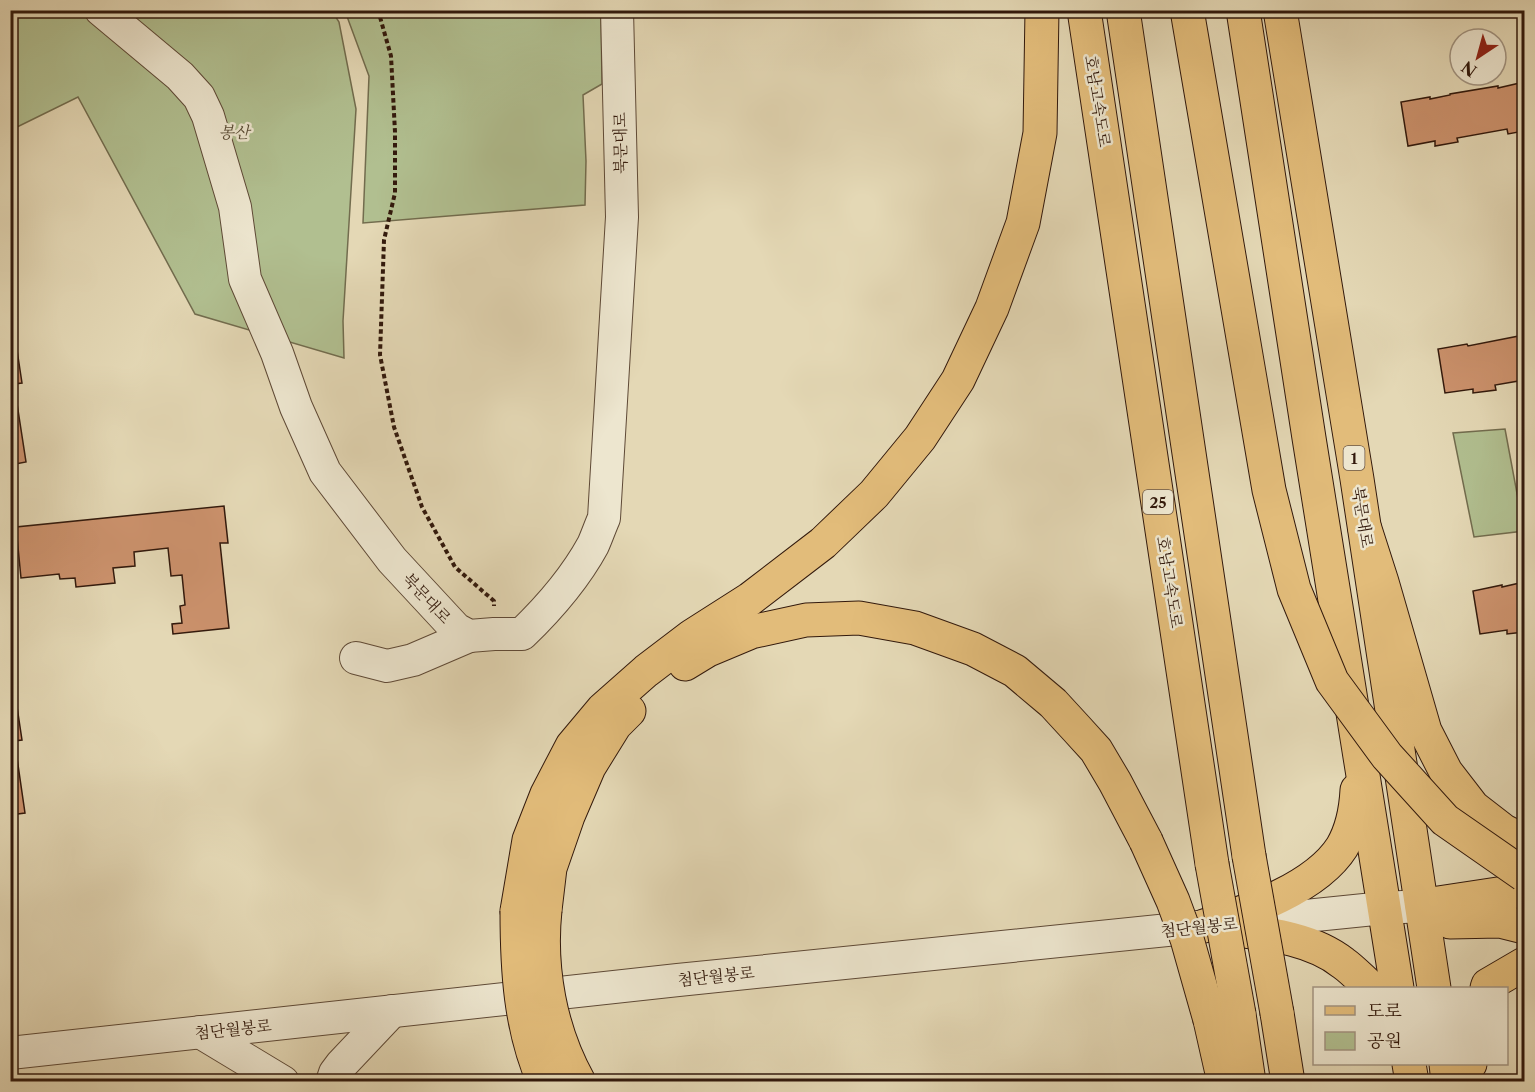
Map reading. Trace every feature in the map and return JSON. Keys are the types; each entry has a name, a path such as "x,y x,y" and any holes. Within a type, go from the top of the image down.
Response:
{"main road":[{"path":"579,1082 553,1016 546,982 543,948 531,910 529,840 547,794 572,746 603,709 646,670 692,636 750,599 823,543 874,494 920,438 958,380 992,308 1023,223 1040,133 1042,10"},
{"name":"호남고속도로","path":"1084,10 1212,864 1249,1082"},
{"name":"25","path":"1123,10 1249,856 1288,1082"},
{"path":"1187,10 1269,490 1294,589 1332,681 1388,756 1445,820 1524,875"},
{"path":"1243,10 1397,987"},
{"name":"북문대로","path":"1280,10 1365,530 1434,987"},
{"path":"1365,530 1425,731 1446,772 1473,807 1504,831 1524,841"},
{"path":"544,1082 530,1045 517,965 531,910 550,868 568,816 589,766 615,725 643,696 670,674 708,650 752,632 806,620 859,618 915,628 973,649 1015,671 1053,703 1096,750 1146,841 1173,902 1187,939 1210,1020 1224,1082"},
{"path":"1204,926 1272,900 1315,875 1331,861 1342,847 1356,808 1357,743"},
{"path":"1422,906 1524,890"},
{"path":"1422,906 1450,922 1500,921 1524,927"},
{"path":"1204,926 1266,934 1294,940 1319,949 1342,962 1370,987"},
{"path":"1487,987 1524,964"},
{"path":"1446,1065 1448,1082"},
{"path":"1456,1082 1469,1065"}],"street":[{"name":"북문대로","path":"101,10 172,69 200,97 236,207 245,279 277,353 296,407 325,472 392,560 456,629 482,635 522,634 542,615 580,566 594,543 603,518 622,217 617,10"},
{"path":"356,658 387,666 413,660 482,635"},
{"name":"첨단월봉로","path":"10,1053 678,980 1422,906"},
{"path":"332,1082 341,1065 392,1011"},
{"path":"200,1032 283,1082"}],"path":[{"path":"378,10 391,56 395,132 395,193 384,240 380,355 394,428 422,507 455,567 494,601 482,635"}],"green space":[{"name":"봉산","path":"11,11 332,11 339,22 356,109 343,321 344,358 195,314 78,97 11,130"},
{"path":"345,11 601,11 602,84 583,95 585,205 363,223 369,76"},
{"path":"1505,429 1524,531 1474,537 1453,433"}],"building":[{"path":"1524,82 1524,131 1508,134 1507,129 1457,138 1458,142 1435,146 1435,141 1408,146 1401,102"},
{"path":"1524,335 1524,380 1495,385 1496,390 1473,393 1473,389 1445,393 1438,349 1467,344 1468,346"},
{"path":"17,350 22,383 14,384 26,462 10,465 10,351"},
{"path":"224,506 228,543 220,543 229,628 173,634 172,624 182,623 180,606 185,605 182,575 171,576 168,548 134,552 135,566 113,568 115,583 76,587 75,578 60,579 59,574 21,578 16,527"},
{"path":"1524,582 1524,632 1507,634 1507,630 1480,634 1473,591"},
{"path":"16,700 22,740 14,741 16,750 10,751 10,701"},
{"path":"10,755 11,759 17,758 25,813 10,815"}]}
